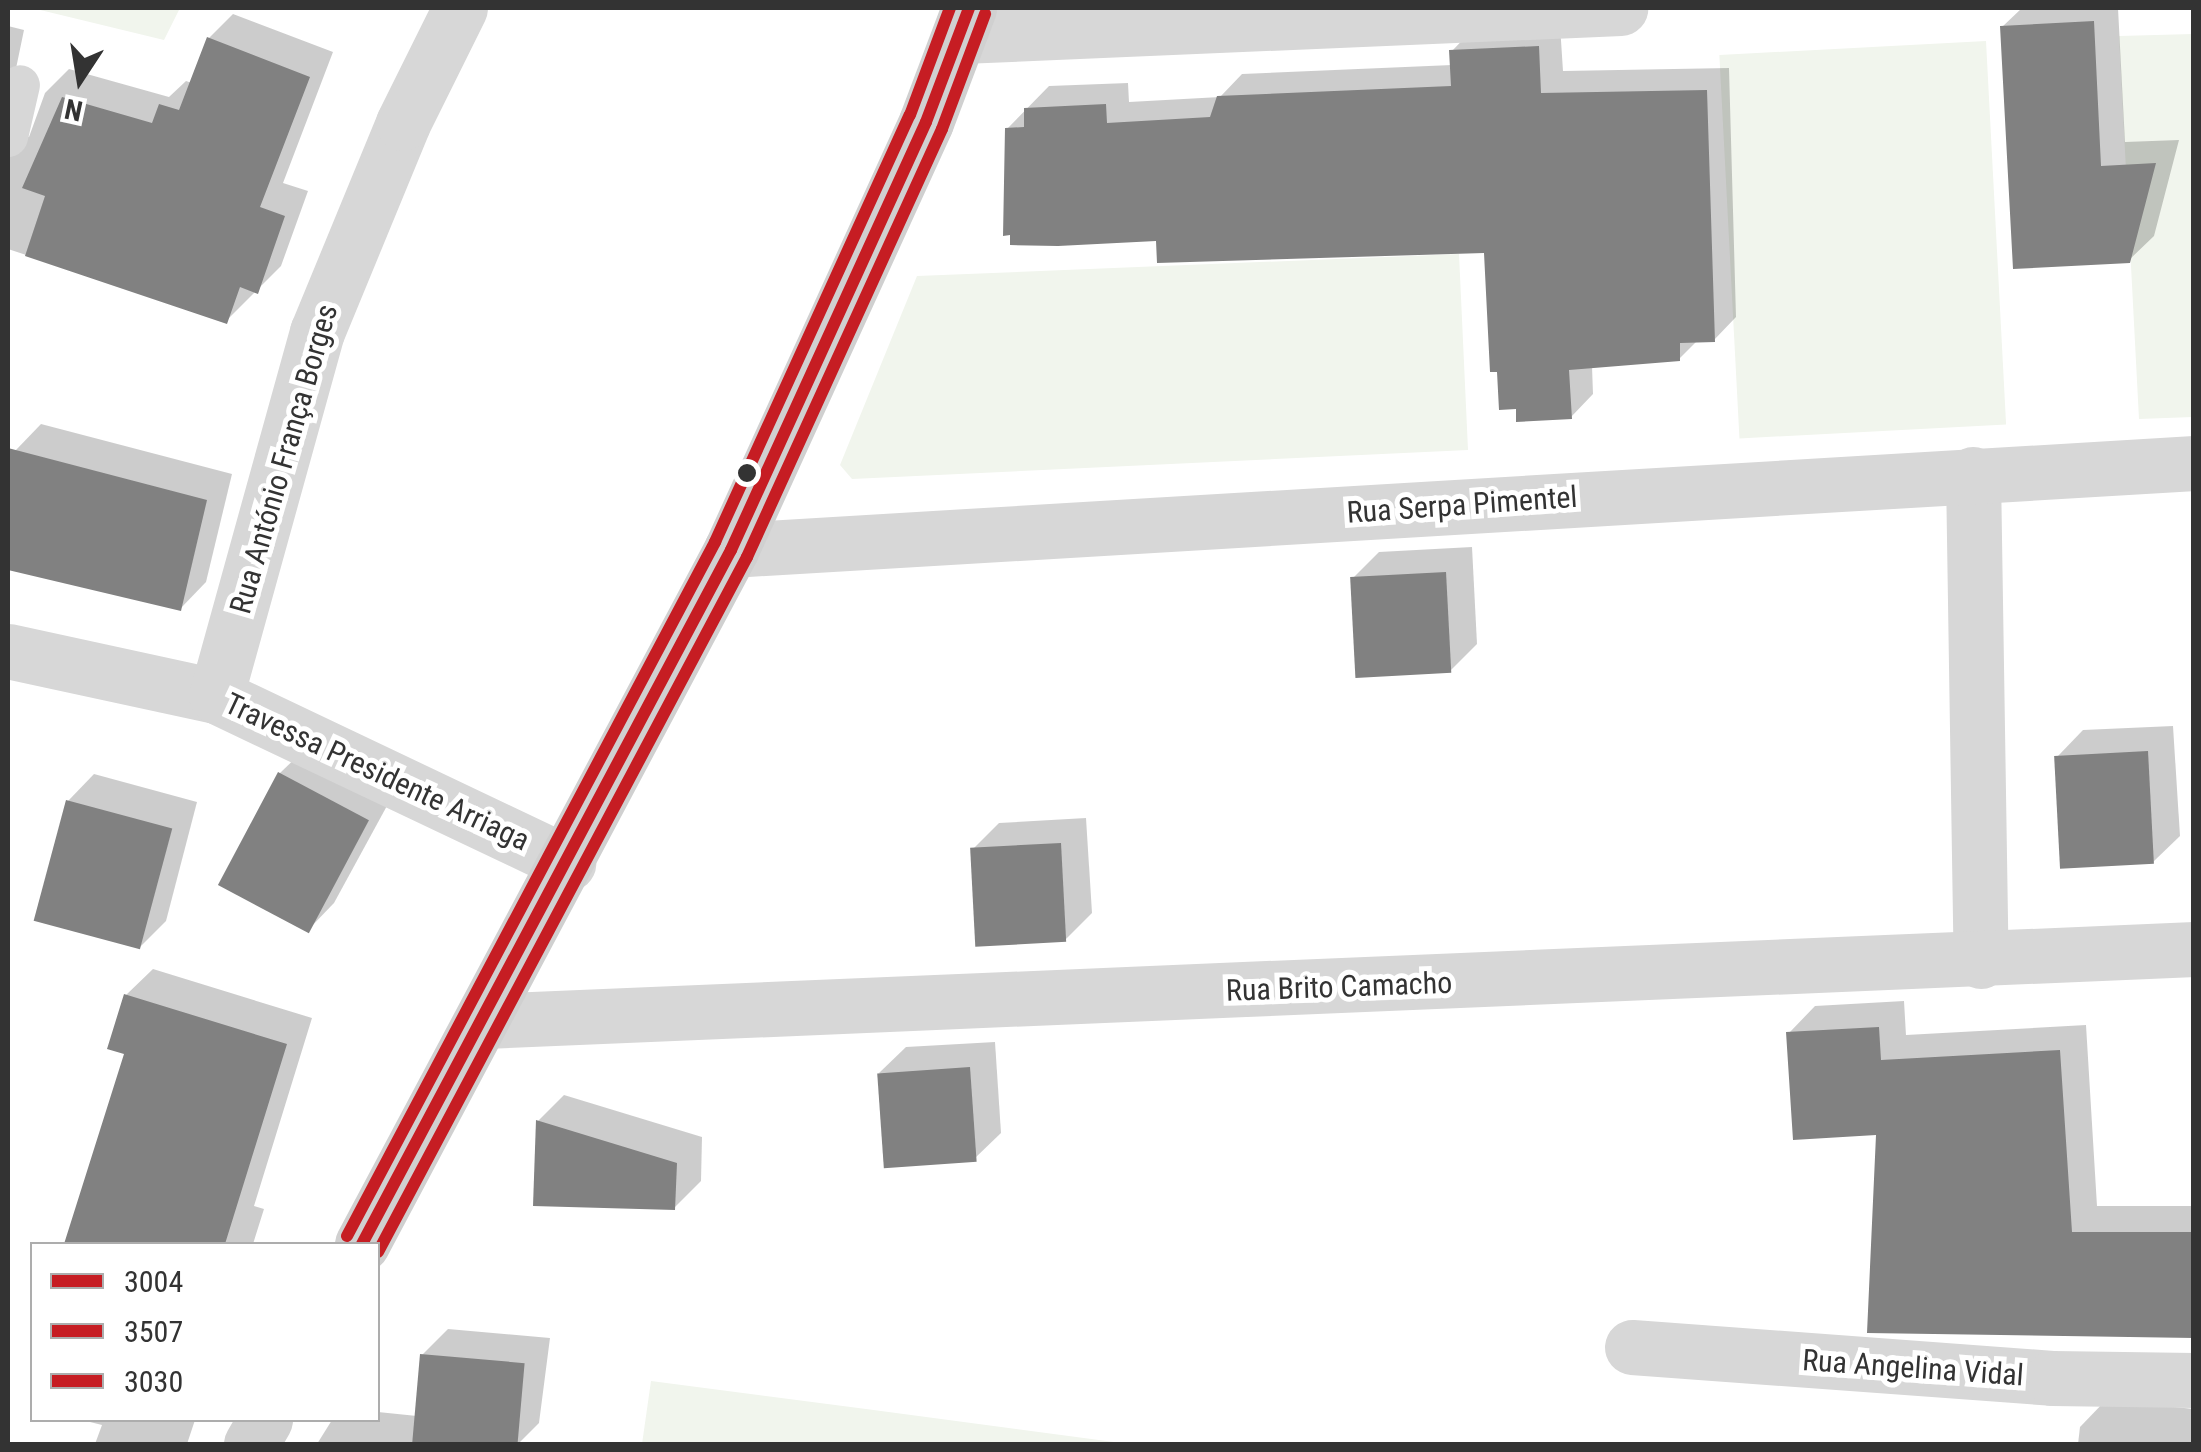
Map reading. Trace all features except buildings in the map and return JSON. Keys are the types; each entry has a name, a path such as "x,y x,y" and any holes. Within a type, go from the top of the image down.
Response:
{"street":[{"name":"Rua António França Borges","path":"216,696 317,332 403,122 460,8"},
{"path":"363,1242 485,1021 731,550 965,22 1620,8"},
{"name":"Rua Serpa Pimentel","path":"731,550 2194,463"},
{"path":"1973,474 1981,961"},
{"name":"Travessa Presidente Arriaga","path":"8,652 216,696 568,863"},
{"name":"Rua Brito Camacho","path":"485,1021 1981,961 2194,948"},
{"name":"Rua Angelina Vidal","path":"1632,1348 2052,1378 2194,1380"},
{"path":"252,1444 264,1422"}],"lane":[{"path":"8,137 20,85"}],"shaded area":[{"path":"32,8 180,8 164,40"},
{"path":"2193,34 2193,417 2139,419 2119,36"},
{"path":"1986,41 2006,424 1739,438 1719,55"},
{"path":"1459,254 1468,450 852,479 840,465 917,276"},
{"path":"651,1381 866,1409 1129,1444 642,1444"}],"transit line":[{"name":"3030","path":"347,1236 715,542 910,115 950,8"},
{"name":"3004","path":"363,1242 731,550 926,122 969,8"},
{"name":"3507","path":"380,1248 747,557 942,129 985,14"}]}
